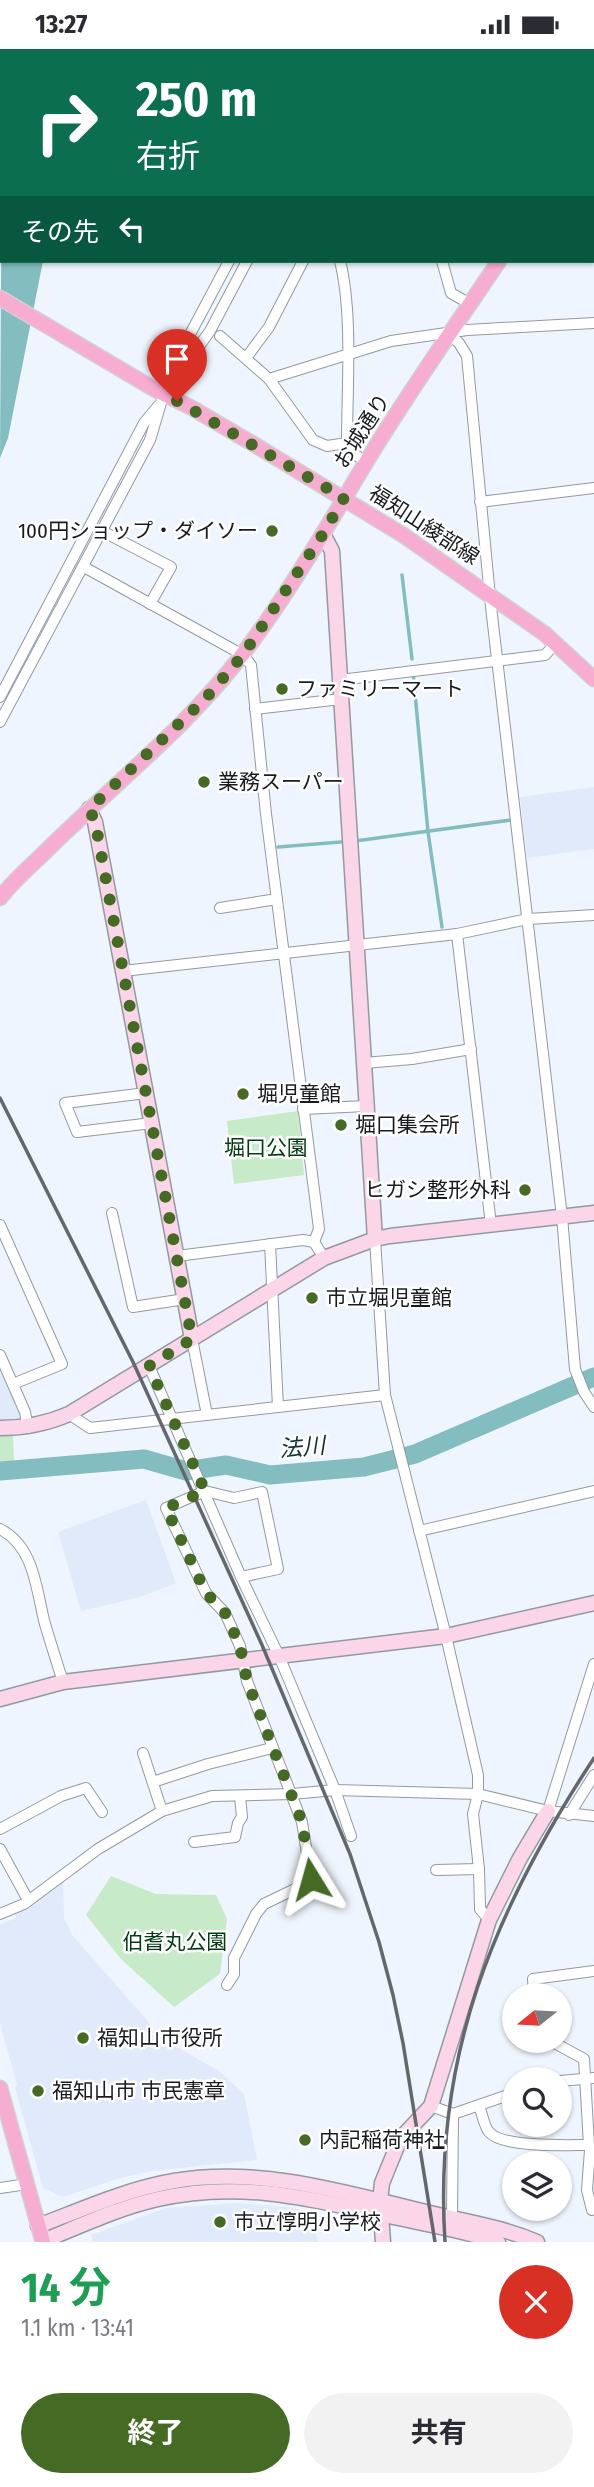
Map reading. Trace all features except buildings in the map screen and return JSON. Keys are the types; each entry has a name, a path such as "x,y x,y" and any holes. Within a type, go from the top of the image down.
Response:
{"main road":[{"name":"お城通り","path":"0,898 205,699 243,655 323,534 448,333 498,263"},
{"name":"福知山綾部線","path":"0,298 344,498 489,594 555,643 594,679"},
{"path":"0,2088 43,2241"}],"street":[{"path":"0,697 228,263"},
{"path":"0,722 150,440 161,393 210,331 246,263"},
{"path":"246,358 269,327 302,263"},
{"path":"340,263 345,291 348,355 347,443 350,451 366,462"},
{"path":"443,263 451,293 470,304"},
{"path":"269,379 391,341 448,333 594,323"},
{"path":"448,333 459,343 467,356 489,594 562,1217 575,1369 584,1392 594,1407"},
{"path":"220,336 269,379 313,440 327,446 347,443"},
{"path":"480,502 594,488"},
{"path":"102,531 171,567 150,604"},
{"path":"323,534 332,551 385,1395 478,1775 478,1794 473,1814 480,1869 480,1909 489,1920"},
{"path":"84,567 243,655 251,665 318,1229 314,1242"},
{"path":"340,680 545,655 555,643"},
{"path":"256,709 341,699"},
{"path":"89,809 95,821 207,1415"},
{"path":"220,908 277,899"},
{"path":"123,971 356,943 457,934 528,919 594,915"},
{"path":"457,934 491,1225"},
{"path":"364,1063 412,1059 471,1049"},
{"path":"146,1093 65,1103 77,1132 152,1123"},
{"path":"303,1109 366,1106"},
{"path":"112,1213 133,1307 185,1299"},
{"path":"0,1428 28,1428 69,1414 324,1258 375,1240 594,1213"},
{"path":"0,1225 62,1364 13,1384"},
{"path":"177,1256 303,1240 314,1242 324,1258"},
{"path":"270,1244 278,1407"},
{"path":"0,1355 25,1412 28,1428"},
{"path":"149,1366 241,1577 279,1656 335,1790 351,1836"},
{"path":"69,1414 90,1428 385,1395"},
{"path":"202,1486 234,1498 262,1492 278,1569 241,1577"},
{"path":"202,1486 166,1508 206,1593 225,1613 240,1646 247,1681 302,1822 311,1879 264,1905 256,1914 234,1958 234,1974 227,1985"},
{"path":"419,1531 594,1490"},
{"path":"0,1529 12,1535 34,1570 45,1623 63,1682"},
{"path":"0,1699 63,1682 446,1636 594,1603"},
{"path":"383,2242 380,2208 382,2183 400,2139 431,2106 489,1920 548,1811 594,1664"},
{"path":"153,1782 208,1764 272,1748"},
{"path":"143,1753 162,1811"},
{"path":"569,1815 594,1775"},
{"path":"0,1829 61,1796 86,1788 102,1812"},
{"path":"0,1914 29,1900 98,1849 162,1811 200,1798 335,1790 478,1794 569,1815 594,1816"},
{"path":"194,1842 235,1837 242,1817 240,1796"},
{"path":"0,1849 29,1900"},
{"path":"436,1870 480,1869"},
{"path":"533,1983 533,1979 594,1971"},
{"path":"572,2052 584,2059 590,2079 587,2190 592,2210"},
{"path":"572,2080 590,2079"},
{"path":"431,2106 453,2114 502,2097"},
{"path":"479,2105 488,2131 499,2139 553,2145 589,2145"},
{"path":"453,2114 454,2231"},
{"path":"38,2225 135,2189 175,2180 209,2177 270,2178 498,2242"},
{"path":"0,2188 26,2184"},
{"path":"43,2241 129,2207 199,2192 237,2189 380,2208"},
{"path":"454,2231 485,2224 537,2242"}],"shaded area":[{"path":"594,787 594,849 527,858 520,797"},
{"path":"0,1367 22,1417 19,1421 0,1420"},
{"path":"146,1500 176,1583 140,1597 81,1611 58,1532"},
{"name":"福知山市役所","path":"63,1881 64,1918 73,1936 147,2020 154,2034 219,2071 244,2094 257,2160 152,2171 120,2178 63,2197 43,2188 0,2024 0,1924 16,1918 15,1914 27,1910"},
{"name":"市立惇明小学校","path":"236,2203 288,2207 310,2212 318,2242 93,2242 91,2235 166,2208"}],"green space":[{"name":"堀口公園","path":"298,1111 304,1175 234,1184 227,1121"},
{"path":"0,1436 13,1436 14,1461 0,1462"},
{"name":"伯耆丸公園","path":"111,1876 156,1894 216,1895 227,1919 220,1974 174,2007 121,1959 86,1915"}],"water":[{"path":"1,263 43,263 8,438 0,458"}],"waterway":[{"path":"402,575 412,659"},
{"path":"413,672 428,832 442,927"},
{"path":"355,841 511,820"},
{"path":"278,847 341,842"},
{"name":"法川","path":"0,1471 144,1459 186,1471 226,1465 270,1475 364,1467 415,1454 594,1377"}],"railway":[{"path":"0,1098 133,1362 262,1645 350,1854 393,1995 435,2242"},
{"path":"445,2242 444,2174 449,2109 461,2047 477,1987 527,1872 558,1815 594,1758"}],"place":[{"name":"100円ショップ・ダイソー","path":"272,531"},
{"name":"ファミリーマート","path":"282,689"},
{"name":"業務スーパー","path":"204,782"},
{"name":"堀児童館","path":"243,1094"},
{"name":"堀口集会所","path":"341,1125"},
{"name":"ヒガシ整形外科","path":"525,1190"},
{"name":"市立堀児童館","path":"312,1298"},
{"name":"福知山市役所","path":"83,2038"},
{"name":"福知山市 市民憲章","path":"38,2091"},
{"name":"内記稲荷神社","path":"305,2140"},
{"name":"市立惇明小学校","path":"220,2222"}],"route":[{"path":"177,401 344,498 243,655 205,699 89,809 95,821 192,1339 149,1366 205,1491 166,1508 206,1593 225,1613 240,1646 247,1681 302,1822 311,1879"}]}
